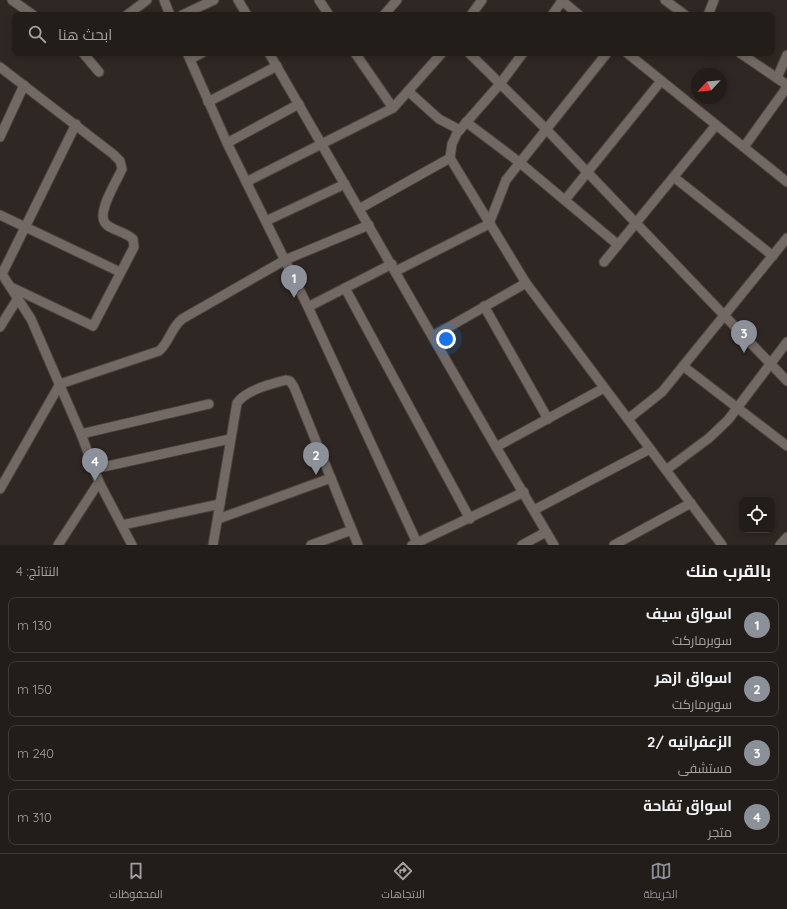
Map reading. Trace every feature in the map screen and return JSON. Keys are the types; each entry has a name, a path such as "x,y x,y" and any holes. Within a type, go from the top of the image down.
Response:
{"street":[{"path":"12,0 29,12"},
{"path":"131,12 148,0"},
{"path":"164,0 169,12"},
{"path":"188,12 214,0"},
{"path":"238,0 245,12"},
{"path":"319,0 327,12"},
{"path":"387,12 397,0"},
{"path":"473,12 482,0"},
{"path":"665,0 681,12"},
{"path":"709,12 714,0"},
{"path":"554,12 562,1 575,12"},
{"path":"777,78 787,54"},
{"path":"86,56 99,72"},
{"path":"188,56 227,143 308,306 416,544 524,492"},
{"path":"271,56 554,545"},
{"path":"357,56 393,108"},
{"path":"246,182 393,108 439,56"},
{"path":"472,56 546,130 787,381"},
{"path":"522,56 500,84 460,130 452,144 450,158 526,283 722,545"},
{"path":"308,306 345,288 394,268 490,224 506,180 605,56"},
{"path":"631,56 787,182"},
{"path":"744,56 787,86 744,147"},
{"path":"208,102 277,66"},
{"path":"0,67 76,124 114,154 120,161 122,170 102,210 102,218 106,224 126,233 133,240 134,247 93,326 11,287"},
{"path":"565,200 661,81"},
{"path":"0,137 24,85"},
{"path":"408,91 439,119 460,130"},
{"path":"227,143 299,104"},
{"path":"466,122 520,162 617,244"},
{"path":"76,124 1,273 31,319 81,434 99,482 132,545"},
{"path":"604,262 617,244 675,178 716,125"},
{"path":"359,209 450,158"},
{"path":"675,178 773,256"},
{"path":"266,221 345,184"},
{"path":"0,215 24,228 120,272"},
{"path":"0,489 2,479 60,384 159,351 182,319 285,260 369,225"},
{"path":"628,419 662,392 787,238"},
{"path":"433,336 526,283"},
{"path":"345,288 470,519"},
{"path":"0,327 18,298"},
{"path":"484,306 548,418"},
{"path":"666,470 709,438 728,420 737,406 787,342"},
{"path":"683,366 786,443"},
{"path":"213,545 230,439 236,409 240,399 249,393 286,380 290,381 294,387 358,545"},
{"path":"496,447 604,388"},
{"path":"81,434 209,404"},
{"path":"94,469 230,439"},
{"path":"534,510 650,449"},
{"path":"218,518 331,478"},
{"path":"58,545 99,482"},
{"path":"614,545 691,503"},
{"path":"122,526 220,504"},
{"path":"311,545 352,530"},
{"path":"522,545 546,532"},
{"path":"780,545 787,537"}],"place":[{"name":"اسواق سيف","path":"294,298"},
{"name":"الزعفرانيه /2","path":"744,353"},
{"name":"اسواق ازهر","path":"316,475"},
{"name":"اسواق تفاحة","path":"95,481"}]}
